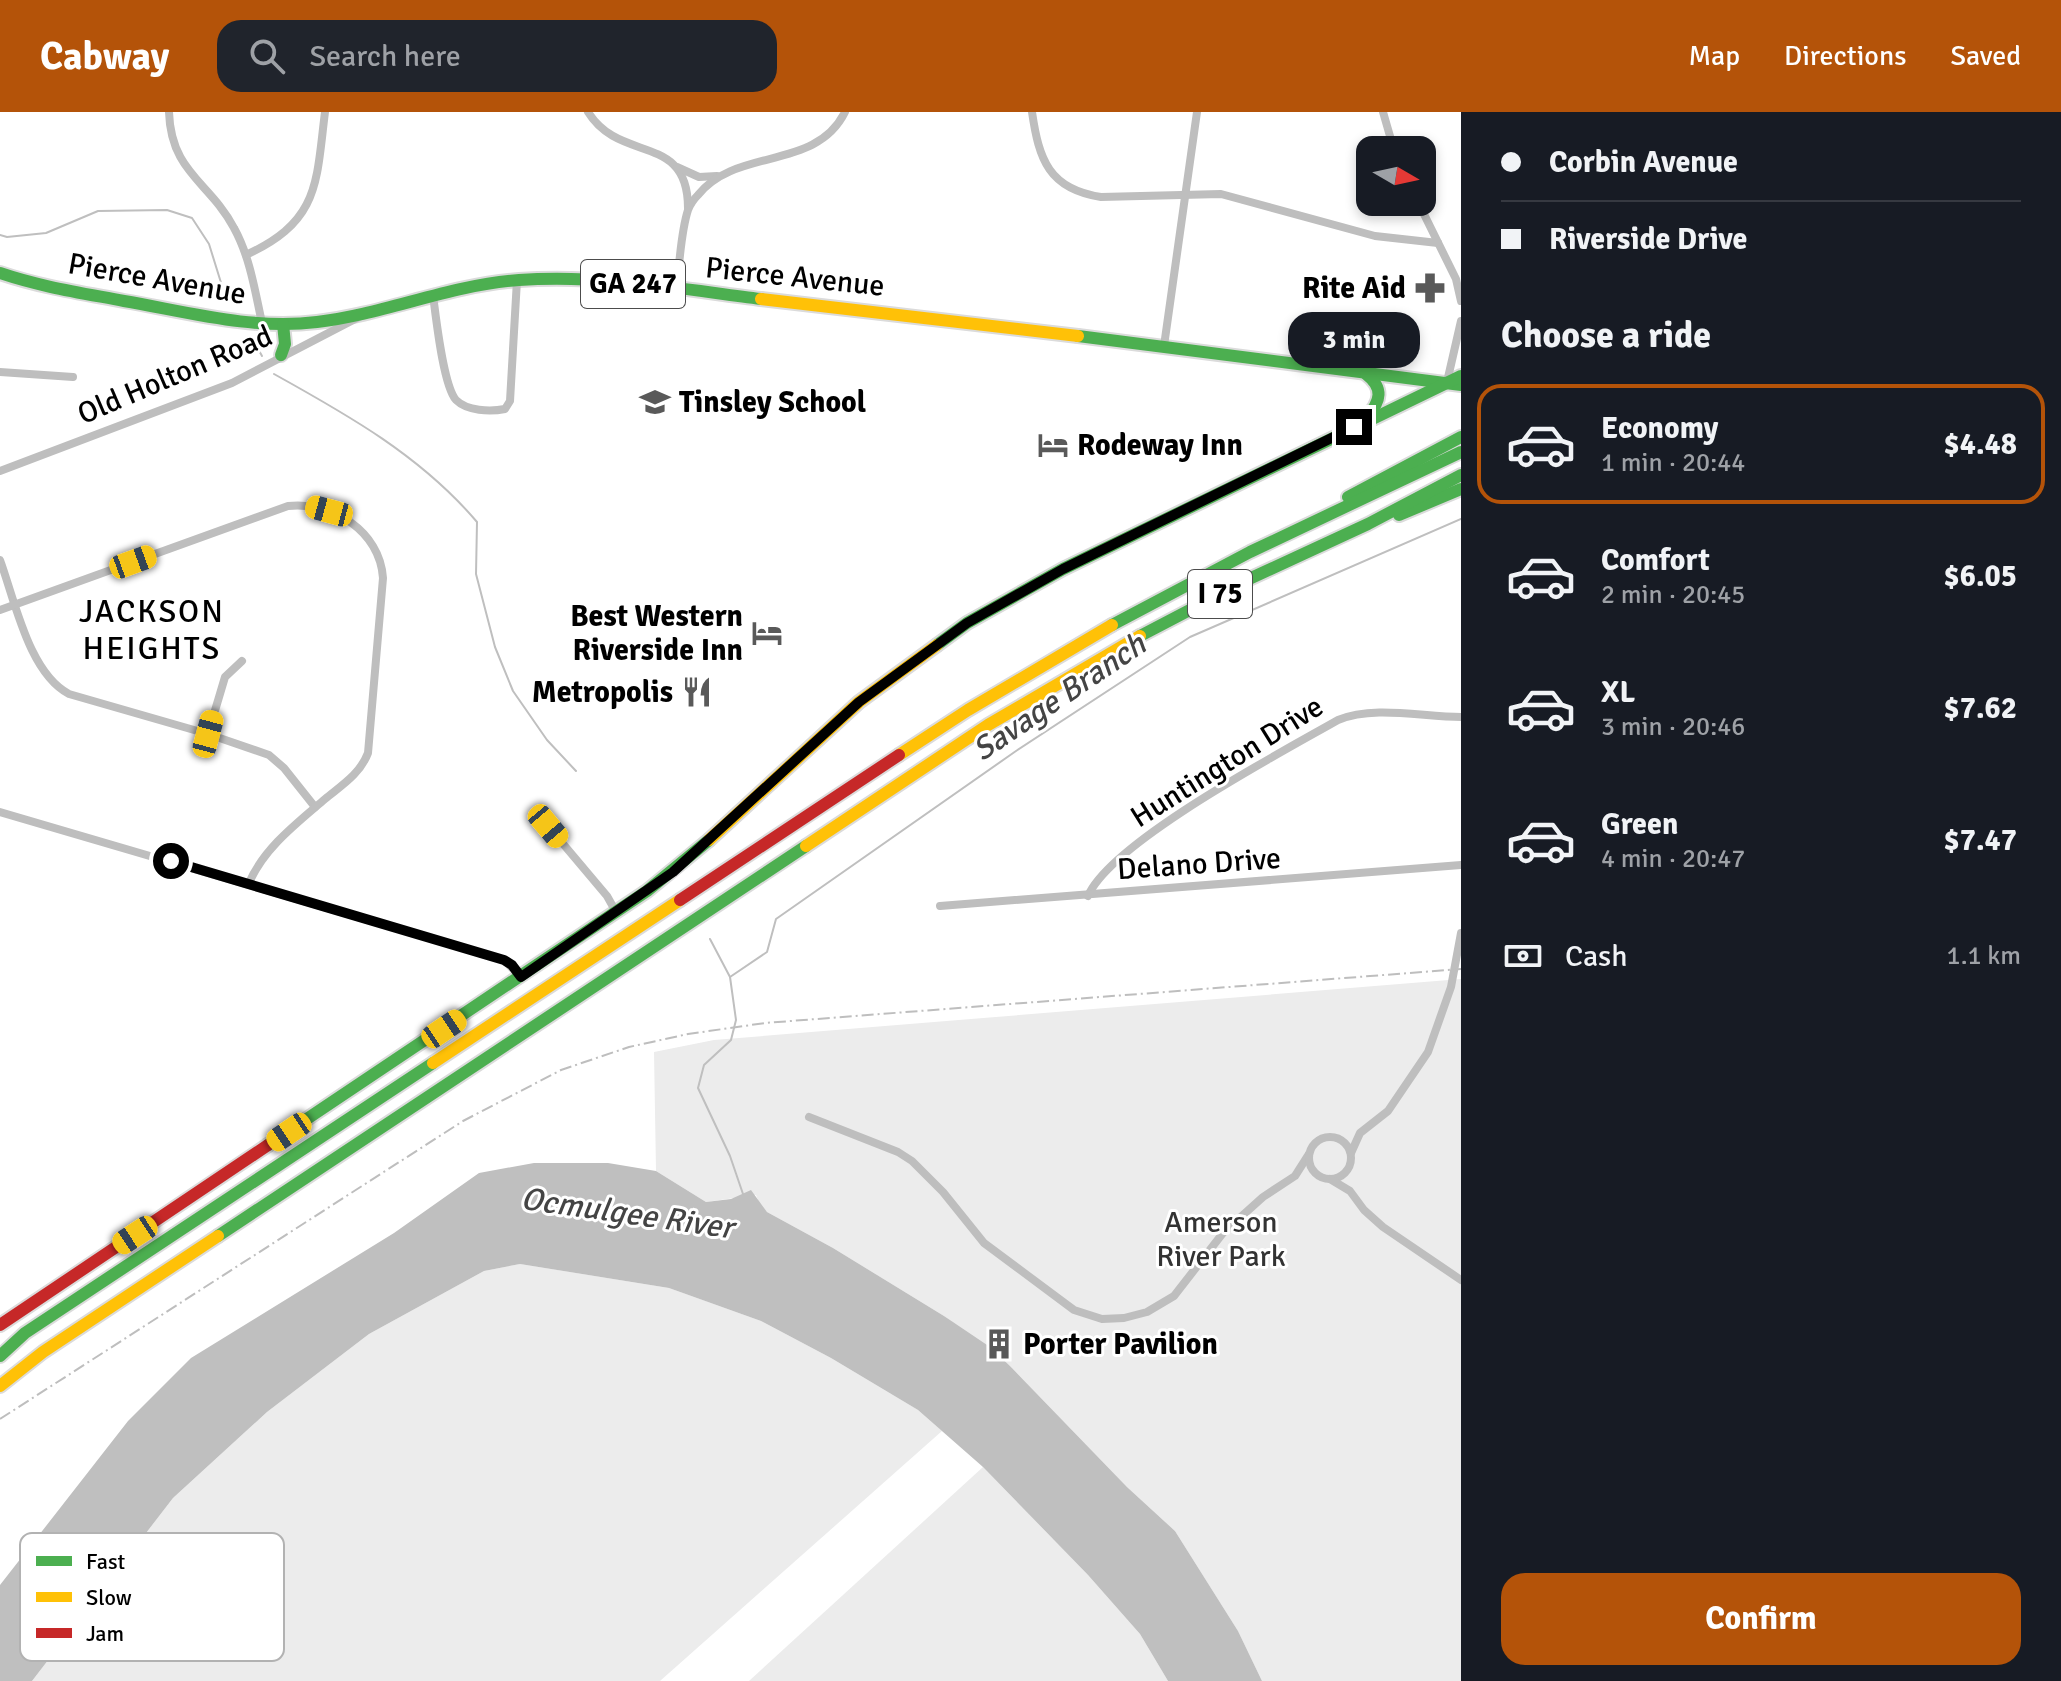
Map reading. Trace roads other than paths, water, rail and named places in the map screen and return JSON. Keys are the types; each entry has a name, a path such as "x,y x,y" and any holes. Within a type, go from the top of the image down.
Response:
{"main road":[{"name":"Pierce Avenue","path":"0,273 35,284 206,316 283,324 314,323 364,314 468,286 517,280 577,279 1164,346 1447,382 1461,388"},
{"path":"281,355 285,344 283,324"},
{"path":"1362,423 1378,405 1381,394 1377,383 1364,372"},
{"path":"0,1325 616,912 688,859 859,702 967,623 1063,569 1461,376"},
{"path":"1287,533 1461,437"},
{"name":"I 75","path":"0,1356 25,1333 968,710 1091,636 1287,533 1461,452"},
{"name":"I 75","path":"0,1386 43,1352 988,725 1156,627 1461,475"},
{"path":"1368,524 1461,489"}],"street":[{"path":"169,112 174,145 179,155 190,174 219,204 246,255 262,323"},
{"path":"246,255 265,247 289,229 310,200 319,170 325,112"},
{"path":"588,112 610,136 658,153 677,167 699,177 717,176"},
{"path":"688,208 717,176 735,167 808,148 834,128 845,112"},
{"path":"1032,112 1044,162 1068,188 1101,197 1221,194 1375,236 1438,243"},
{"path":"1164,346 1197,112"},
{"path":"1383,112 1390,136"},
{"path":"676,290 688,208 687,190 677,167"},
{"path":"1425,216 1456,279 1461,301"},
{"path":"433,295 451,392 464,406 497,411 505,409 510,401 517,280"},
{"name":"Old Holton Road","path":"0,471 232,383 364,314"},
{"path":"1447,382 1461,321"},
{"path":"0,372 73,377"},
{"path":"0,610 276,508 303,504 348,519 372,543 382,565 372,722 364,762 354,775 267,853 249,883"},
{"path":"0,560 33,653 58,688 269,755 284,768 315,807"},
{"path":"208,734 225,677 242,661"},
{"name":"Huntington Drive","path":"1088,896 1093,884 1152,833 1338,720 1352,714 1372,713 1461,717"},
{"path":"0,812 504,960 521,977"},
{"path":"548,826 607,896 616,912"},
{"name":"Delano Drive","path":"940,906 1461,865"},
{"path":"1350,1191 1351,1153 1360,1133 1388,1111 1428,1052 1451,987 1461,933"},
{"path":"809,1117 898,1152 912,1161 992,1249 1074,1310 1102,1319 1147,1312 1174,1296 1241,1215 1295,1176 1318,1140 1360,1133"},
{"path":"1334,1137 1348,1146 1351,1153"},
{"path":"1309,1154 1312,1170 1318,1175"},
{"path":"1330,1179 1344,1174 1349,1168"},
{"path":"1295,1176 1318,1175 1350,1191 1364,1210 1383,1227 1461,1280"}],"water":[{"name":"Ocmulgee River","path":"534,1163 608,1163 656,1171 706,1202 731,1199 751,1190 767,1212 944,1316 990,1347 1012,1368 1127,1487 1175,1531 1238,1631 1262,1681 1168,1681 1140,1634 1088,1575 983,1467 918,1410 831,1358 761,1321 669,1288 520,1264 484,1271 369,1334 267,1412 173,1498 146,1533 41,1533 128,1421 191,1358 394,1233 479,1173"},
{"path":"20,1559 20,1661 47,1661 32,1681 0,1681 0,1585"}],"waterway":[{"path":"0,235 46,233 98,211 167,210 192,218 209,244 227,302"},
{"path":"252,338 262,356"},
{"path":"274,374 356,421 408,457 477,522 476,574 495,647 513,691 547,740 576,771"},
{"name":"Savage Branch","path":"730,977 767,952 776,919 1016,751 1190,637 1461,519"},
{"path":"710,939 730,977 736,1020 731,1040 704,1065 698,1088 730,1156 743,1194"}],"railway":[{"path":"0,1419 463,1121 561,1070 629,1047 688,1034 765,1023 1461,969"}],"place":[{"name":"Rite Aid","path":"1430,288"},
{"name":"Tinsley School","path":"655,402"},
{"name":"Rodeway Inn","path":"1053,445"},
{"name":"Best Western Riverside Inn","path":"767,633"},
{"name":"Metropolis","path":"697,692"},
{"name":"Porter Pavilion","path":"999,1344"}],"district":[{"name":"JACKSON HEIGHTS","path":"152,630"}],"park label":[{"name":"Amerson River Park","path":"1221,1239"}]}
